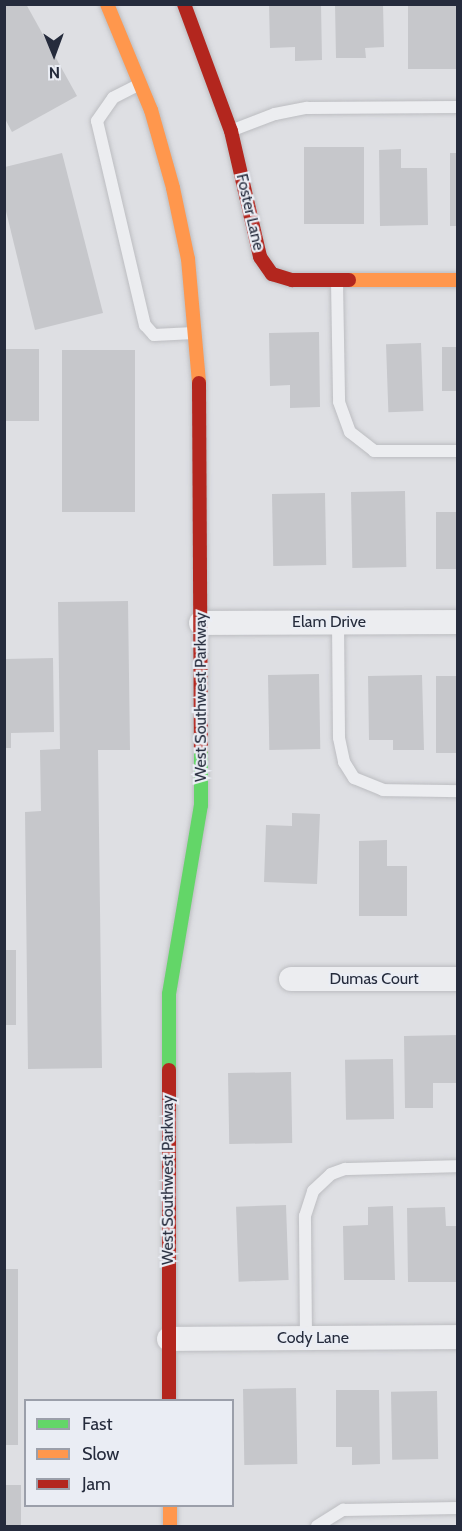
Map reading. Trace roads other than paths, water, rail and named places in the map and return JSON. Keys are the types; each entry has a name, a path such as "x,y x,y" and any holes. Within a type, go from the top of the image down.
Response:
{"street":[{"name":"West Southwest Parkway","path":"107,4 141,84 182,225 197,332 201,805 194,868 172,965 168,1014 170,1399"},
{"name":"Foster Lane","path":"183,4 231,131 265,267 272,274 292,280 458,280"},
{"name":"Elam Drive","path":"201,623 458,622"},
{"name":"Dumas Court","path":"291,979 458,979"},
{"name":"Cody Lane","path":"169,1339 458,1337"},
{"path":"170,1507 170,1527"}],"lane":[{"path":"141,84 113,98 97,121 145,325 154,335 197,332"},
{"path":"231,131 275,114 307,108 458,106"},
{"path":"337,280 339,402 350,432 374,451 458,451"},
{"path":"338,622 339,738 344,762 354,778 383,790 458,791"},
{"path":"306,1338 305,1216 313,1191 331,1174 345,1169 458,1166"},
{"path":"317,1527 343,1510 458,1508"}]}
